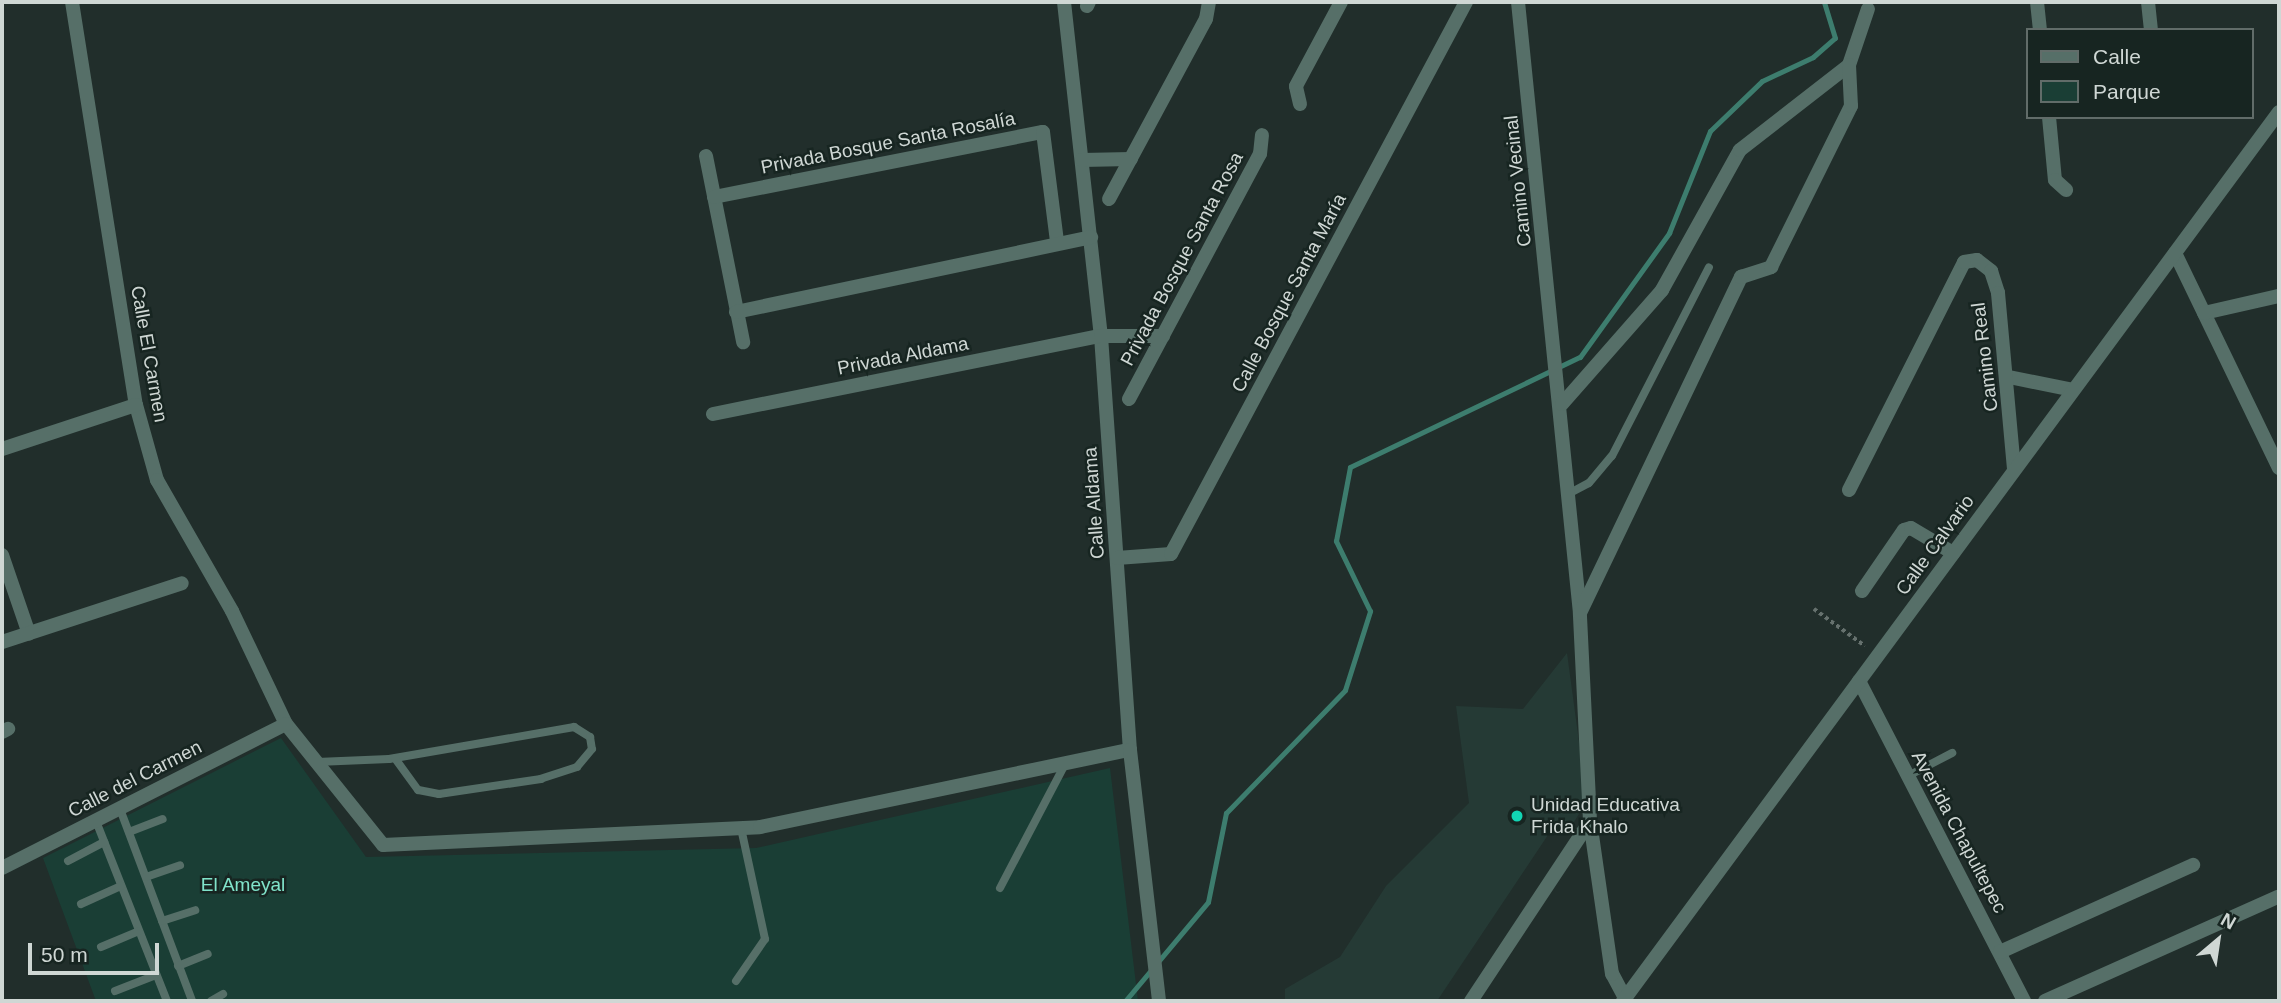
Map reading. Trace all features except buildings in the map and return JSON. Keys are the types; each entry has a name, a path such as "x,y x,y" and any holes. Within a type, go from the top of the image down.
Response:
{"street":[{"name":"Calle El Carmen","path":"72,2 136,405 169,505 232,611 286,724 314,762 383,845 741,828"},
{"name":"Calle Aldama","path":"1065,2 1101,336 1130,750 1159,1001"},
{"path":"1109,199 1206,19 1209,2"},
{"path":"1300,104 1296,86 1342,2"},
{"name":"Calle Bosque Santa María","path":"1117,558 1171,554 1466,2"},
{"name":"Camino Vecinal","path":"1518,2 1562,404"},
{"path":"2037,2 2040,28"},
{"path":"2148,2 2151,28"},
{"path":"1580,613 1741,277 1771,267 1851,106 1849,65 1868,9"},
{"path":"1624,1000 1612,974 1590,821 1580,613 1562,404 1662,290 1740,150 1849,65"},
{"name":"Calle Calvario","path":"1624,1000 2279,112"},
{"path":"2049,119 2055,180 2066,190"},
{"name":"Privada Bosque Santa Rosalía","path":"714,197 1043,132 1057,242"},
{"name":"Privada Bosque Santa Rosa","path":"1129,400 1260,154 1262,135"},
{"path":"706,156 743,342"},
{"path":"1082,160 1130,159"},
{"path":"736,312 1057,242 1091,237"},
{"path":"2175,253 2279,468"},
{"name":"Camino Real","path":"1849,490 1964,262 1978,260 1991,271 2009,377 2014,470"},
{"path":"2204,313 2279,296"},
{"name":"Privada Aldama","path":"713,414 1101,336 1163,336"},
{"path":"2009,377 2073,390"},
{"path":"2,449 136,405"},
{"path":"1862,591 1904,530 1911,528 1953,553"},
{"path":"2,555 29,634"},
{"path":"2,642 182,583"},
{"name":"Avenida Chapultepec","path":"1859,681 2024,1001"},
{"name":"Calle del Carmen","path":"2,868 286,724"},
{"path":"741,828 1130,750"},
{"path":"1471,1001 1590,821"},
{"path":"2000,952 2193,865"},
{"path":"2046,1001 2278,897"}],"lane":[{"path":"1570,493 1589,483 1612,456 1709,267"},
{"path":"314,762 395,758 574,727 590,737 592,749 577,767 541,779 439,794 418,790 395,758"},
{"path":"1908,776 1952,753"},
{"path":"1000,888 1065,764"},
{"path":"120,809 192,1001"},
{"path":"129,832 163,819"},
{"path":"96,821 167,1001"},
{"path":"736,981 765,939 741,828"},
{"path":"68,861 104,842"},
{"path":"146,877 180,865"},
{"path":"81,904 121,886"},
{"path":"162,920 195,910"},
{"path":"101,947 139,931"},
{"path":"178,966 208,954"},
{"path":"115,991 156,975"},
{"path":"211,1001 223,995"}],"path":[{"path":"1814,608 1878,655"}],"shaded area":[{"name":"Unidad Educativa Frida Khalo","path":"1567,653 1587,801 1569,830 1548,835 1437,1001 1285,1001 1285,989 1340,957 1386,886 1469,803 1456,706 1523,709"}],"green space":[{"name":"El Ameyal","path":"281,738 366,857 756,848 1110,768 1138,1001 96,1001 43,858"}],"waterway":[{"path":"1125,1001 1208,902 1226,813 1345,690 1370,611 1336,541 1350,467 1580,357 1669,233 1710,131 1762,81 1813,57 1835,38 1824,2"}],"place":[{"name":"Unidad Educativa Frida Khalo","path":"1517,816"}]}
